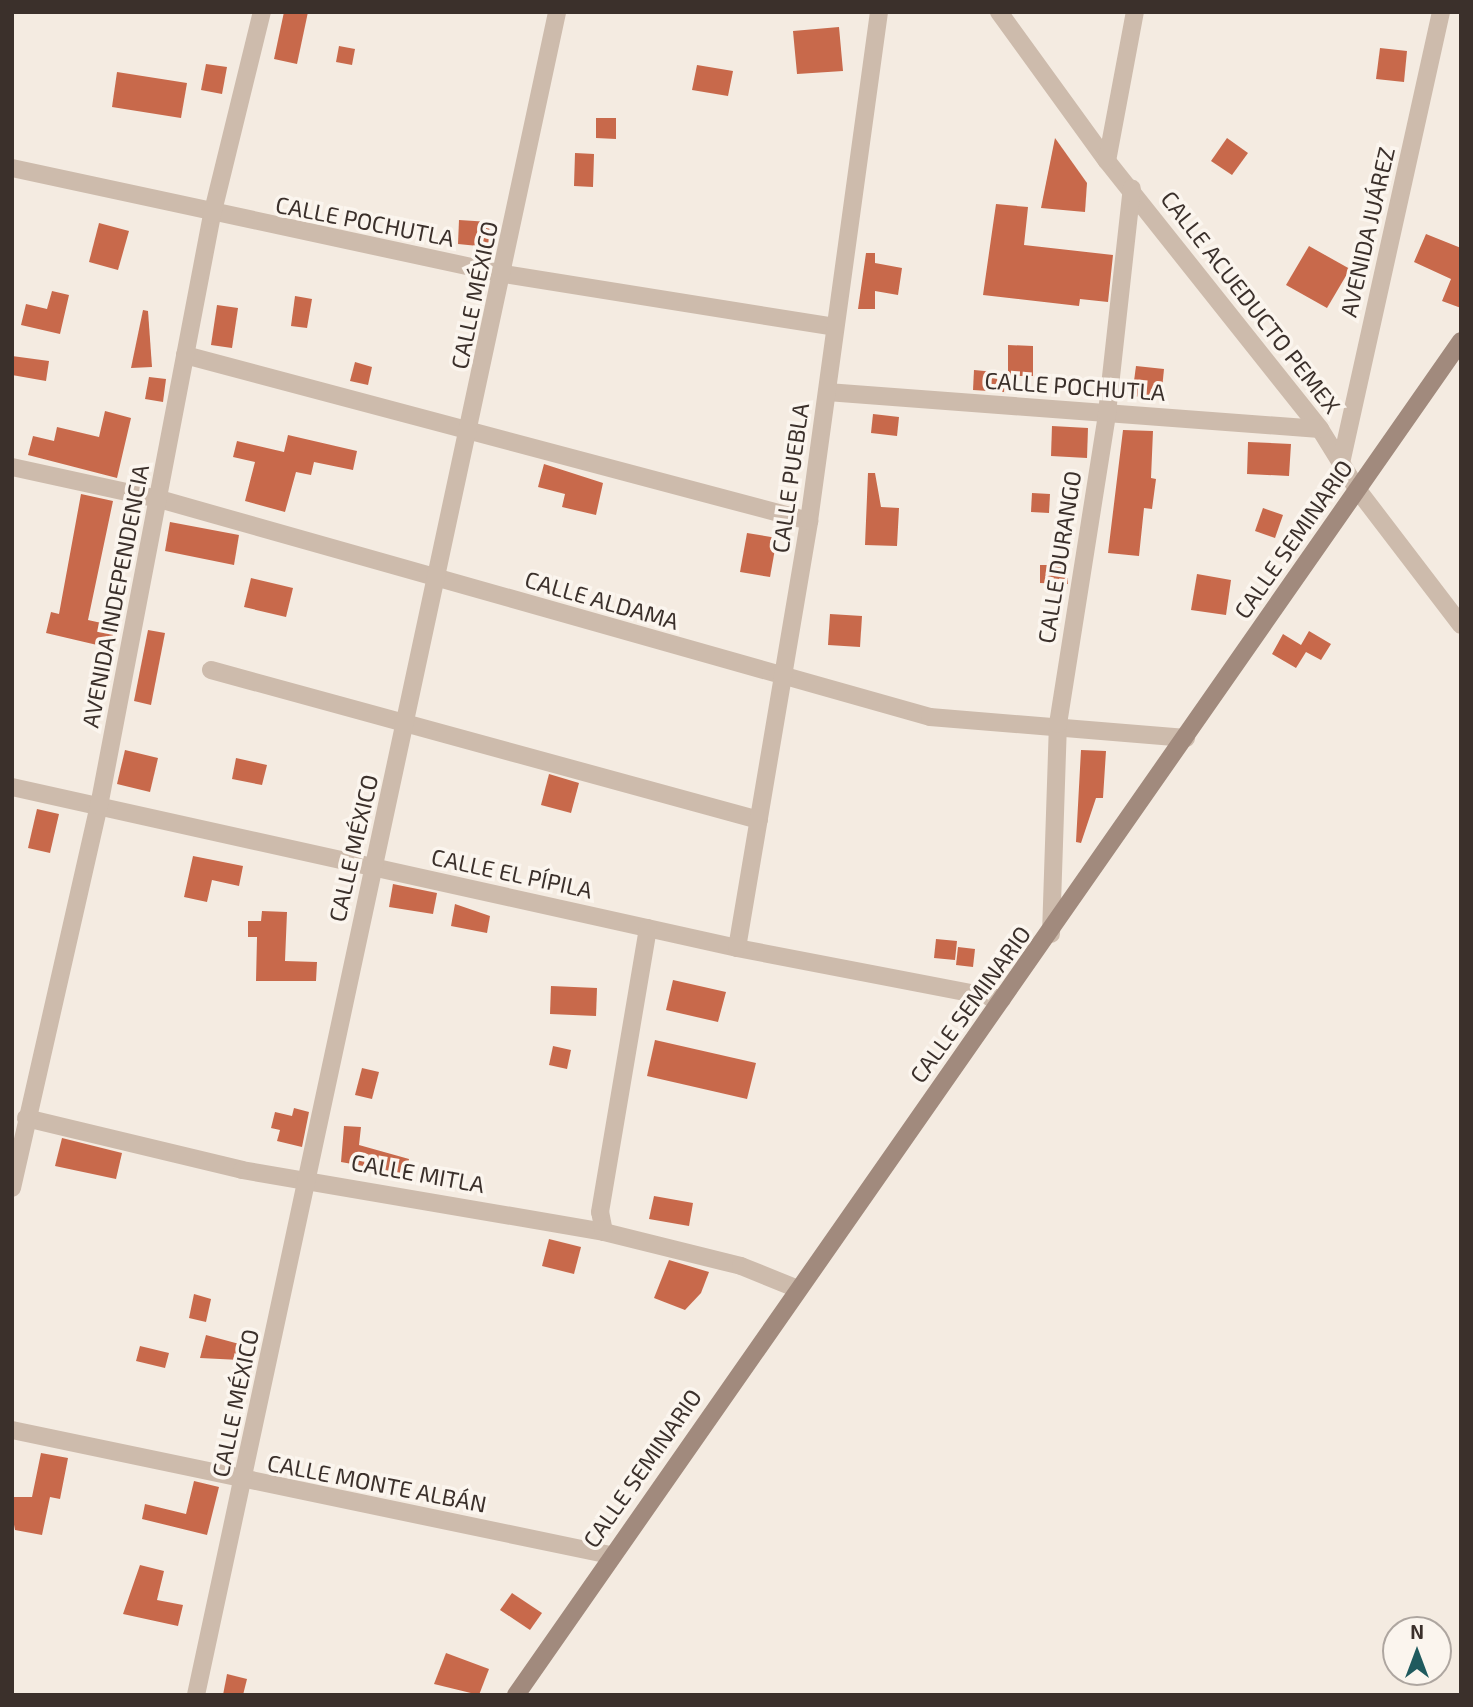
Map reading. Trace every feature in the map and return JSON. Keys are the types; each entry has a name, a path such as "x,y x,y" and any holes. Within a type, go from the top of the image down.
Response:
{"street":[{"name":"AVENIDA INDEPENDENCIA","path":"12,1188 99,806 212,215 262,12"},
{"name":"CALLE MÉXICO","path":"196,1695 309,1178 373,867 408,723 557,12"},
{"name":"CALLE PUEBLA","path":"737,948 785,679 809,521 879,12"},
{"name":"CALLE ACUEDUCTO PEMEX","path":"999,12 1107,161 1132,188 1320,429 1357,489 1461,625"},
{"path":"1107,161 1135,12"},
{"name":"AVENIDA JUÁREZ","path":"1341,463 1441,12"},
{"name":"CALLE POCHUTLA","path":"12,168 212,215 504,274 835,327"},
{"name":"CALLE DURANGO","path":"1051,934 1058,724 1107,413 1132,188"},
{"name":"CALLE SEMINARIO","path":"516,1695 610,1555 1002,999 1051,934 1461,341"},
{"path":"185,355 809,521"},
{"name":"CALLE POCHUTLA","path":"827,392 1320,429"},
{"name":"CALLE ALDAMA","path":"12,467 159,499 785,679 930,717 1058,724 1186,738"},
{"path":"211,670 759,820"},
{"name":"CALLE EL PÍPILA","path":"12,787 737,948 1002,999"},
{"path":"604,1232 600,1212 648,928"},
{"name":"CALLE MITLA","path":"26,1118 242,1170 309,1178 604,1232 741,1266 798,1289"},
{"name":"CALLE MONTE ALBÁN","path":"12,1430 243,1481 610,1555"}],"building":[{"path":"284,12 308,12 297,64 274,59"},
{"path":"839,27 843,71 797,74 793,31"},
{"path":"339,46 355,49 352,65 336,62"},
{"path":"1380,48 1407,51 1404,82 1376,79"},
{"path":"206,64 227,67 222,94 201,90"},
{"path":"697,65 733,71 728,96 692,90"},
{"path":"117,72 187,83 181,118 112,107"},
{"path":"596,118 616,118 616,139 596,138"},
{"path":"1055,138 1087,183 1085,212 1041,208"},
{"path":"1227,138 1248,153 1232,175 1211,161"},
{"path":"575,153 594,154 593,187 574,186"},
{"path":"996,204 1028,207 1024,245 1113,255 1108,302 1080,299 1079,306 983,295"},
{"path":"459,220 490,222 488,247 458,244"},
{"path":"99,223 129,231 118,270 89,262"},
{"path":"1426,234 1461,248 1461,308 1442,301 1451,279 1414,262"},
{"path":"1309,246 1350,269 1327,308 1286,285"},
{"path":"866,253 875,253 875,263 902,268 898,295 875,291 875,309 858,309"},
{"path":"52,291 69,295 60,334 21,325 26,304 47,309"},
{"path":"295,296 312,299 307,328 291,326"},
{"path":"217,305 238,308 232,348 211,345"},
{"path":"143,310 148,311 152,367 131,368"},
{"path":"1008,345 1033,346 1033,376 1008,376"},
{"path":"12,356 49,361 46,381 12,375"},
{"path":"355,362 372,367 368,385 350,381"},
{"path":"1136,366 1164,369 1161,399 1132,396"},
{"path":"974,370 1005,373 1004,392 973,390"},
{"path":"149,377 166,379 163,402 145,399"},
{"path":"105,411 131,418 117,478 28,455 33,436 54,441 57,427 99,437"},
{"path":"873,414 899,417 897,436 871,433"},
{"path":"1052,426 1088,428 1087,458 1051,456"},
{"path":"1123,430 1153,431 1151,478 1156,479 1152,509 1144,508 1139,556 1108,553"},
{"path":"288,435 357,451 353,470 314,462 311,475 296,472 285,512 245,501 255,462 233,457 237,441 284,452"},
{"path":"1248,442 1291,444 1289,476 1247,474"},
{"path":"544,464 603,483 596,515 562,507 565,494 538,487"},
{"path":"868,473 875,473 881,507 899,508 897,546 865,545"},
{"path":"1032,493 1050,494 1049,513 1031,512"},
{"path":"81,494 113,501 88,620 115,626 110,648 46,633 51,612 59,614"},
{"path":"1263,508 1283,515 1275,538 1255,531"},
{"path":"170,522 239,535 234,565 165,551"},
{"path":"747,533 777,538 770,577 740,572"},
{"path":"1040,565 1068,565 1068,584 1040,583"},
{"path":"1197,574 1231,580 1226,615 1191,610"},
{"path":"251,578 293,588 286,617 244,607"},
{"path":"830,614 862,616 860,647 828,645"},
{"path":"148,630 165,633 151,705 134,701"},
{"path":"1309,631 1331,644 1321,660 1306,652 1296,668 1272,654 1283,634 1301,645"},
{"path":"125,750 158,758 150,792 117,784"},
{"path":"1081,750 1106,751 1103,798 1096,798 1081,843 1076,842"},
{"path":"236,758 267,765 262,785 232,779"},
{"path":"549,774 579,783 571,813 541,805"},
{"path":"37,809 59,814 50,853 28,848"},
{"path":"193,856 243,866 239,886 212,880 207,902 184,897"},
{"path":"393,884 437,893 433,914 389,907"},
{"path":"455,904 490,916 487,933 451,926"},
{"path":"262,911 287,912 285,961 317,962 316,981 256,981 257,937 248,937 248,921 261,921"},
{"path":"936,939 957,941 955,960 934,958"},
{"path":"958,947 975,949 973,967 956,965"},
{"path":"673,980 726,992 718,1022 666,1010"},
{"path":"551,986 597,988 596,1016 550,1014"},
{"path":"655,1040 756,1063 747,1099 647,1076"},
{"path":"553,1046 571,1050 567,1069 549,1065"},
{"path":"362,1068 379,1072 372,1099 355,1095"},
{"path":"294,1108 309,1112 302,1147 277,1141 280,1130 271,1128 275,1112 292,1116"},
{"path":"344,1126 361,1127 359,1145 409,1159 408,1167 402,1173 341,1162"},
{"path":"62,1138 122,1153 116,1179 55,1166"},
{"path":"654,1196 693,1203 689,1226 649,1219"},
{"path":"549,1239 581,1247 574,1274 542,1266"},
{"path":"669,1260 709,1272 701,1293 685,1310 654,1298"},
{"path":"194,1294 211,1299 206,1322 189,1318"},
{"path":"206,1335 243,1345 240,1360 200,1358"},
{"path":"140,1346 169,1353 165,1368 136,1361"},
{"path":"41,1453 68,1458 60,1499 50,1497 42,1535 15,1530 12,1514 12,1497 32,1497"},
{"path":"194,1481 219,1487 207,1535 142,1519 145,1504 186,1514"},
{"path":"140,1565 164,1571 157,1600 183,1605 178,1626 123,1614"},
{"path":"512,1593 542,1613 530,1630 500,1610"},
{"path":"446,1653 489,1669 479,1695 434,1684"},
{"path":"227,1674 247,1679 243,1695 223,1695"}]}
